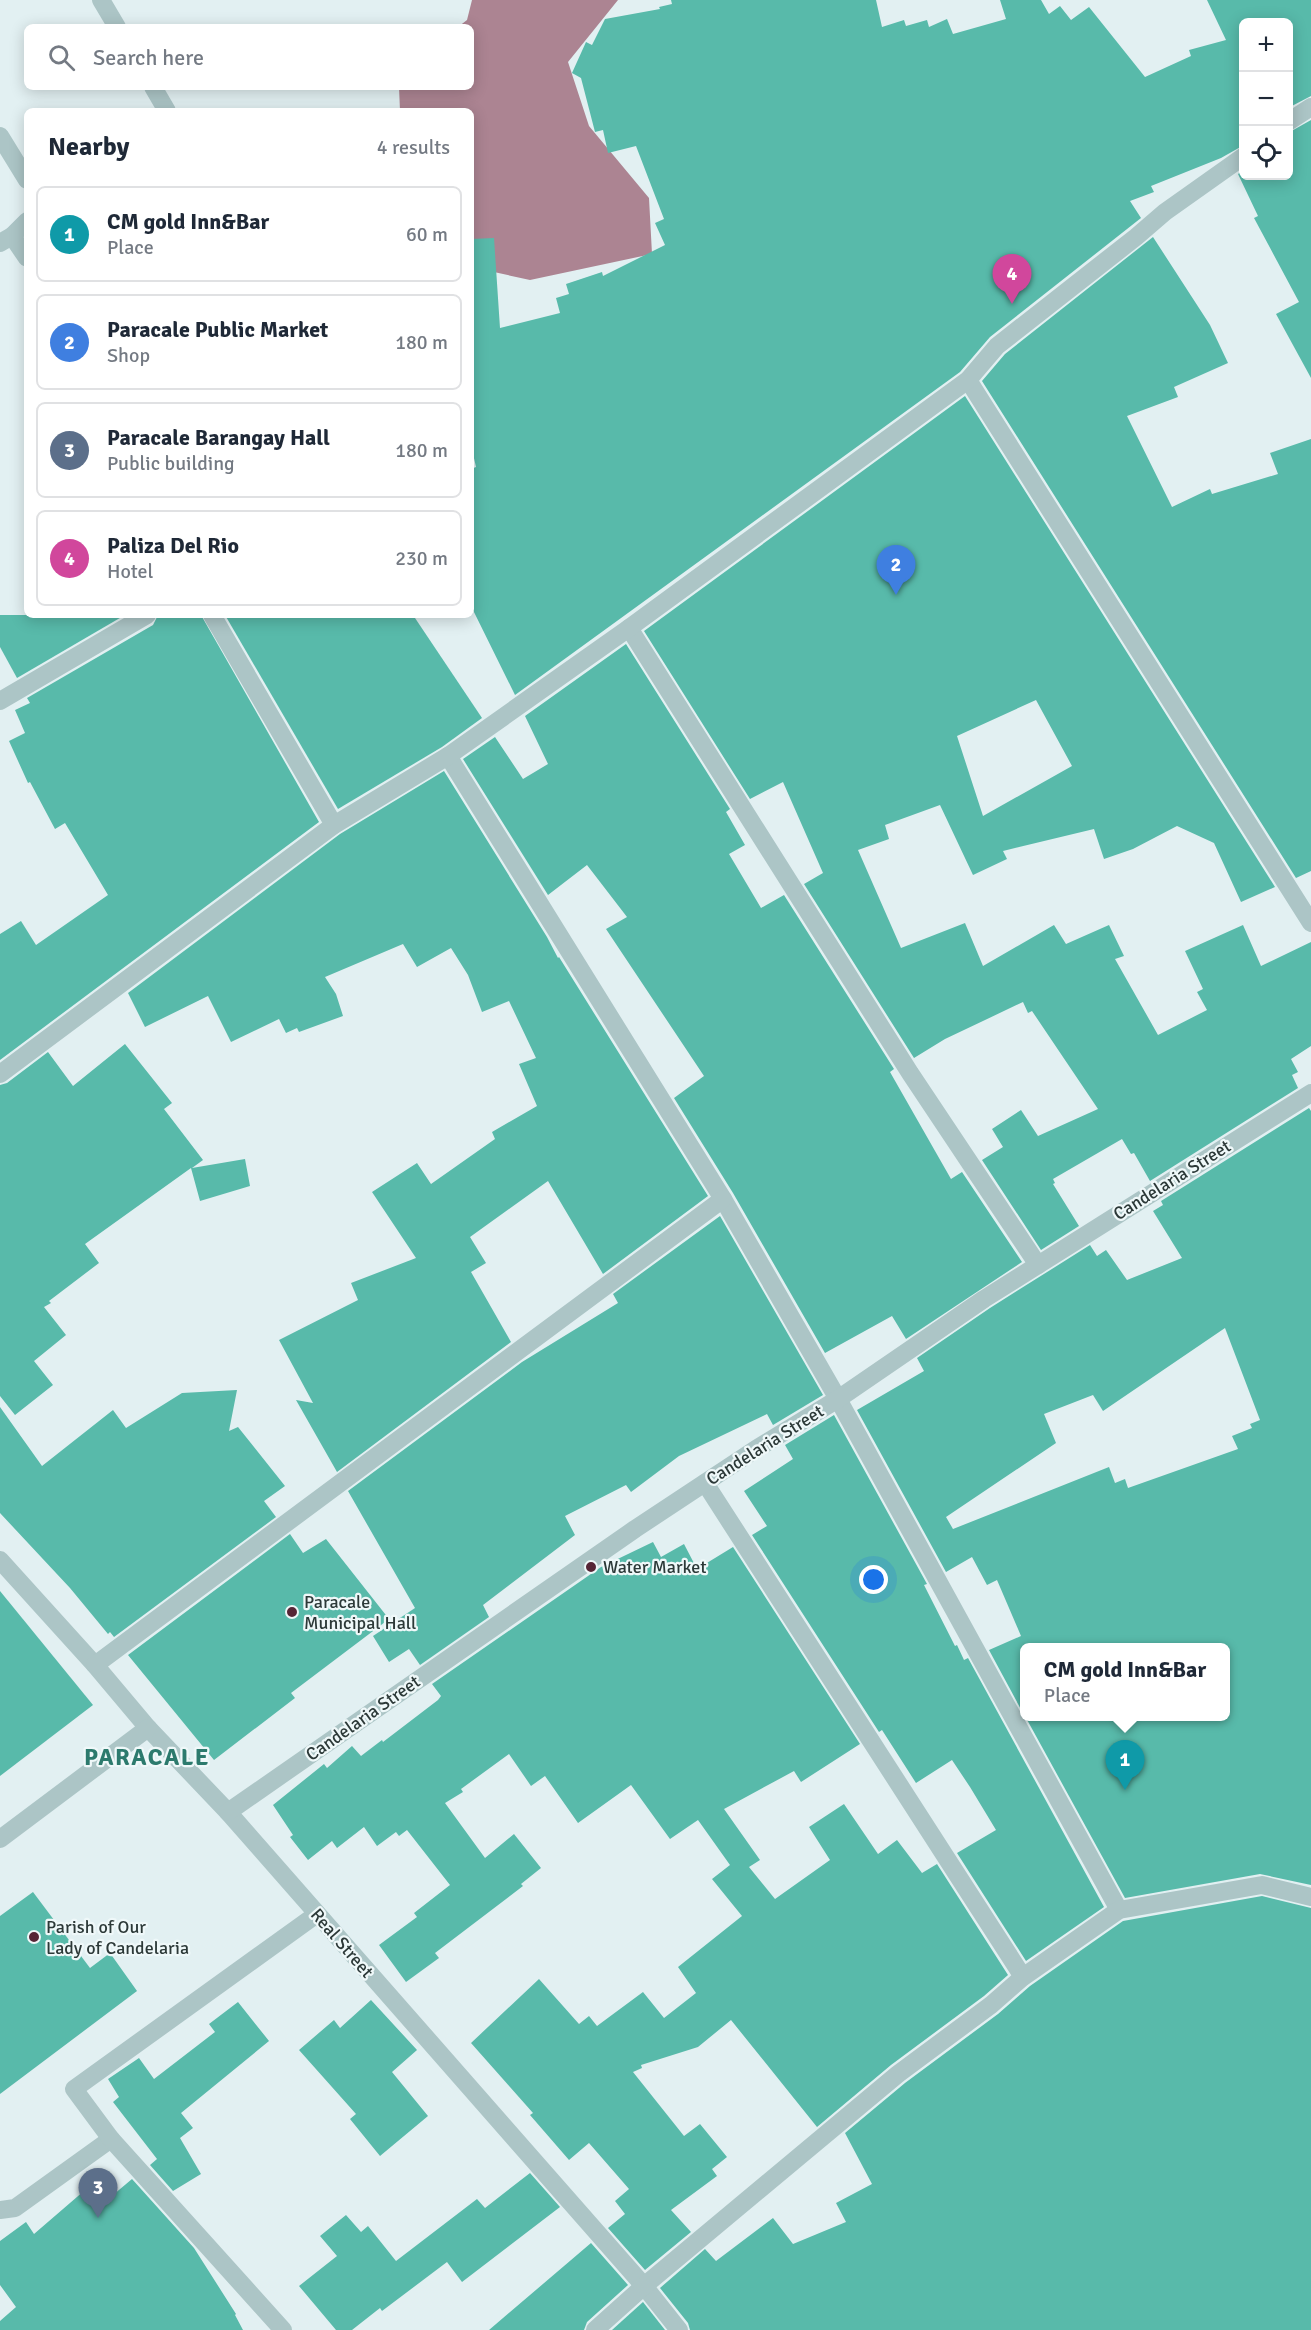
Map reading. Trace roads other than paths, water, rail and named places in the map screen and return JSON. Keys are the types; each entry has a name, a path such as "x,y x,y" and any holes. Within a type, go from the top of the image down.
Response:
{"street":[{"path":"101,0 115,24"},
{"path":"155,90 165,108"},
{"path":"1293,119 1311,107"},
{"path":"0,136 24,175"},
{"path":"0,1074 334,825 448,756 629,628 968,380 997,346 1165,212 1239,160"},
{"path":"24,224 6,239 24,255"},
{"path":"968,380 1311,923"},
{"path":"0,701 142,618"},
{"path":"214,618 334,825"},
{"path":"629,628 909,1073 1038,1265"},
{"path":"448,756 723,1198 838,1399 1119,1910"},
{"name":"Candelaria Street","path":"228,1812 635,1529 756,1449 838,1399 984,1299 1311,1093"},
{"path":"95,1665 723,1198"},
{"path":"705,1483 1023,1977"},
{"name":"Real Street","path":"0,1560 95,1665 148,1728 228,1812 644,2286 680,2330"},
{"path":"0,1839 148,1728"},
{"path":"595,2330 644,2286 898,2074 991,2005 1023,1977 1119,1910 1262,1885 1311,1897"},
{"path":"283,2330 111,2139 74,2089 317,1914"},
{"path":"0,2210 15,2208 111,2139"}],"place":[{"name":"Paliza Del Rio","path":"1012,304"},
{"name":"Paracale Public Market","path":"896,595"},
{"name":"Water Market","path":"591,1567"},
{"name":"Paracale Municipal Hall","path":"292,1612"},
{"name":"CM gold Inn&Bar","path":"1125,1790"},
{"name":"Parish of Our Lady of Candelaria","path":"34,1937"},
{"name":"Paracale Barangay Hall","path":"98,2218"}],"district":[{"name":"PARACALE","path":"147,1757"}]}
